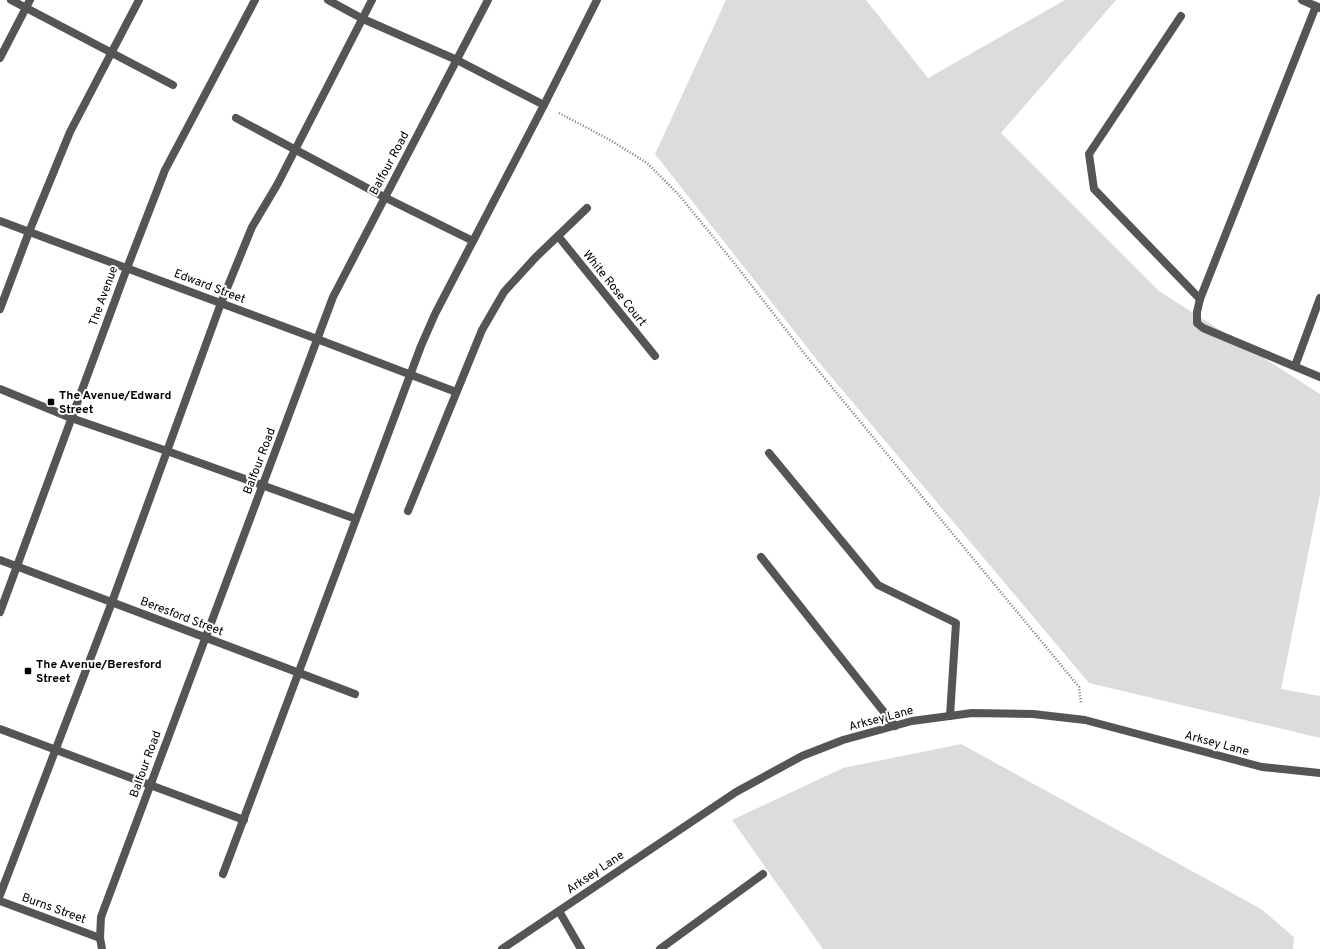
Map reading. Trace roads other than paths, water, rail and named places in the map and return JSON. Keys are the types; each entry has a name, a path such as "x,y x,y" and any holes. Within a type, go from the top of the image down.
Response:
{"street":[{"path":"11,0 173,85"},
{"path":"0,58 30,0"},
{"path":"0,309 29,232 70,132 139,0"},
{"name":"The Avenue","path":"0,612 126,268 165,170 255,0"},
{"path":"328,0 363,19 457,60 544,105"},
{"path":"0,895 112,602 221,303 252,227 295,149 372,0"},
{"name":"Balfour Road","path":"102,949 100,938 101,917 333,297 488,0"},
{"path":"224,874 421,346 435,314 597,0"},
{"path":"1302,0 1318,7 1200,299 1197,312 1197,323 1203,328 1320,377"},
{"path":"1182,16 1089,154 1094,189 1200,299"},
{"path":"236,118 384,198 474,241"},
{"path":"408,511 482,330 504,292 535,258 587,208"},
{"name":"Edward Street","path":"0,221 410,375"},
{"name":"White Rose Court","path":"558,236 655,356"},
{"path":"1294,366 1320,298"},
{"path":"410,375 456,392"},
{"path":"0,389 71,418 356,519"},
{"path":"768,453 878,585 956,623 950,716"},
{"path":"761,557 895,726"},
{"name":"Beresford Street","path":"0,560 355,694"},
{"name":"Arksey Lane","path":"502,949 736,792 802,756 843,740 912,721 972,713 1034,714 1084,720 1262,767 1320,773"},
{"path":"0,729 244,820"},
{"path":"660,949 763,874"},
{"name":"Burns Street","path":"0,901 100,938"},
{"path":"559,911 581,949"}],"place":[{"name":"The Avenue/Edward Street","path":"51,402"},
{"name":"The Avenue/Beresford Street","path":"28,671"}]}
